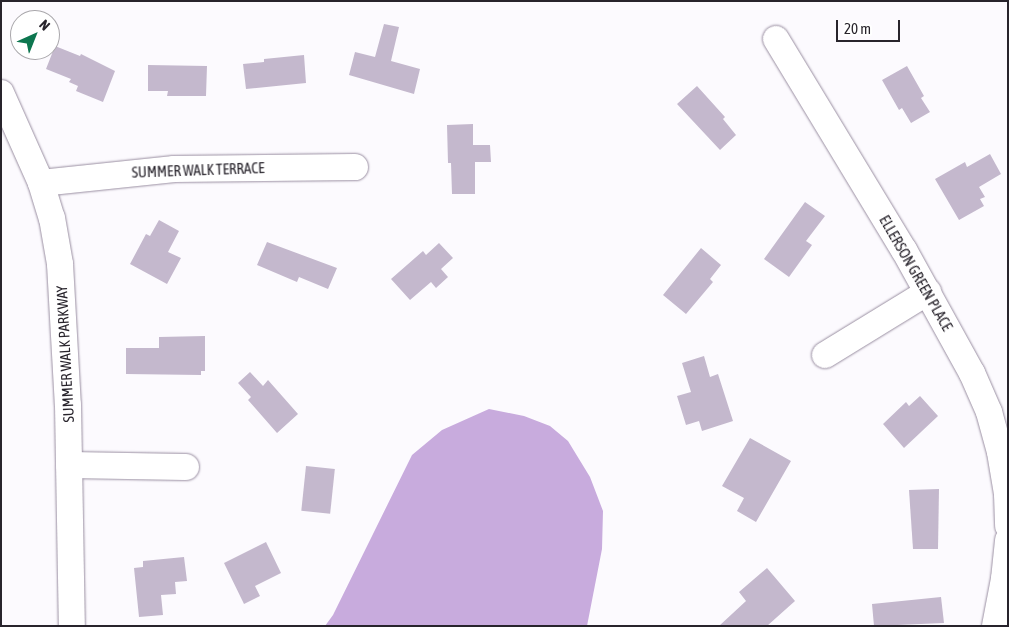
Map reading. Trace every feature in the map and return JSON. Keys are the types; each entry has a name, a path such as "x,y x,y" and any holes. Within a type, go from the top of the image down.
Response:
{"street":[{"name":"ELLERSON GREEN PLACE","path":"776,39 928,292 972,373 989,412 1000,452 1007,494 1008,526"},
{"name":"SUMMER WALK PARKWAY","path":"1,93 41,183 52,218 60,264 69,465 72,626"},
{"name":"SUMMER WALK TERRACE","path":"41,183 106,174 174,168 355,167"},
{"path":"826,354 928,292"},
{"path":"69,465 186,467"},
{"path":"1001,613 1008,540"}],"shaded area":[{"path":"489,409 524,416 550,426 568,441 590,477 603,511 602,549 587,626 325,626 333,615 412,455 442,430"}],"building":[{"path":"384,24 399,27 391,61 420,69 414,94 349,75 355,52 375,57"},
{"path":"60,48 80,56 81,54 115,71 103,102 76,91 78,86 69,82 71,79 46,69 50,60 60,60"},
{"path":"304,55 306,83 246,89 243,64 264,62 264,59"},
{"path":"148,65 207,66 206,96 167,96 168,91 148,91"},
{"path":"907,66 924,96 921,98 930,112 911,123 902,108 899,110 882,80"},
{"path":"697,86 725,117 723,119 736,135 720,150 677,104"},
{"path":"473,124 473,145 490,145 491,162 475,162 475,194 452,194 451,163 448,163 447,125"},
{"path":"990,154 1001,174 979,187 985,197 980,199 984,206 959,220 935,179 965,162 967,167"},
{"path":"805,202 825,216 806,241 812,245 789,277 764,259"},
{"path":"159,220 179,231 168,252 181,258 167,284 130,264 146,234 150,236"},
{"path":"267,242 337,268 328,289 299,277 297,282 257,265"},
{"path":"439,243 453,258 441,269 448,277 436,288 431,282 410,300 391,279 423,251 426,255"},
{"path":"701,248 721,265 710,279 713,282 686,314 663,295"},
{"path":"205,336 205,371 201,371 201,375 126,374 126,348 159,348 159,337"},
{"path":"704,356 710,377 718,374 733,421 702,431 699,421 686,425 677,396 691,392 682,363"},
{"path":"250,372 263,386 268,380 298,414 277,433 248,400 251,397 238,383"},
{"path":"920,396 938,416 904,448 883,424 906,402 909,406"},
{"path":"750,438 791,461 756,522 737,511 744,498 722,486"},
{"path":"306,466 335,469 330,514 301,511"},
{"path":"939,489 938,549 913,549 909,490"},
{"path":"266,542 281,573 255,586 260,596 244,604 224,563"},
{"path":"184,557 187,581 175,582 176,594 161,595 163,615 139,617 134,568 143,567 143,561"},
{"path":"767,568 795,601 767,626 719,626 746,601 739,592"},
{"path":"941,597 944,623 874,626 872,604"}]}
